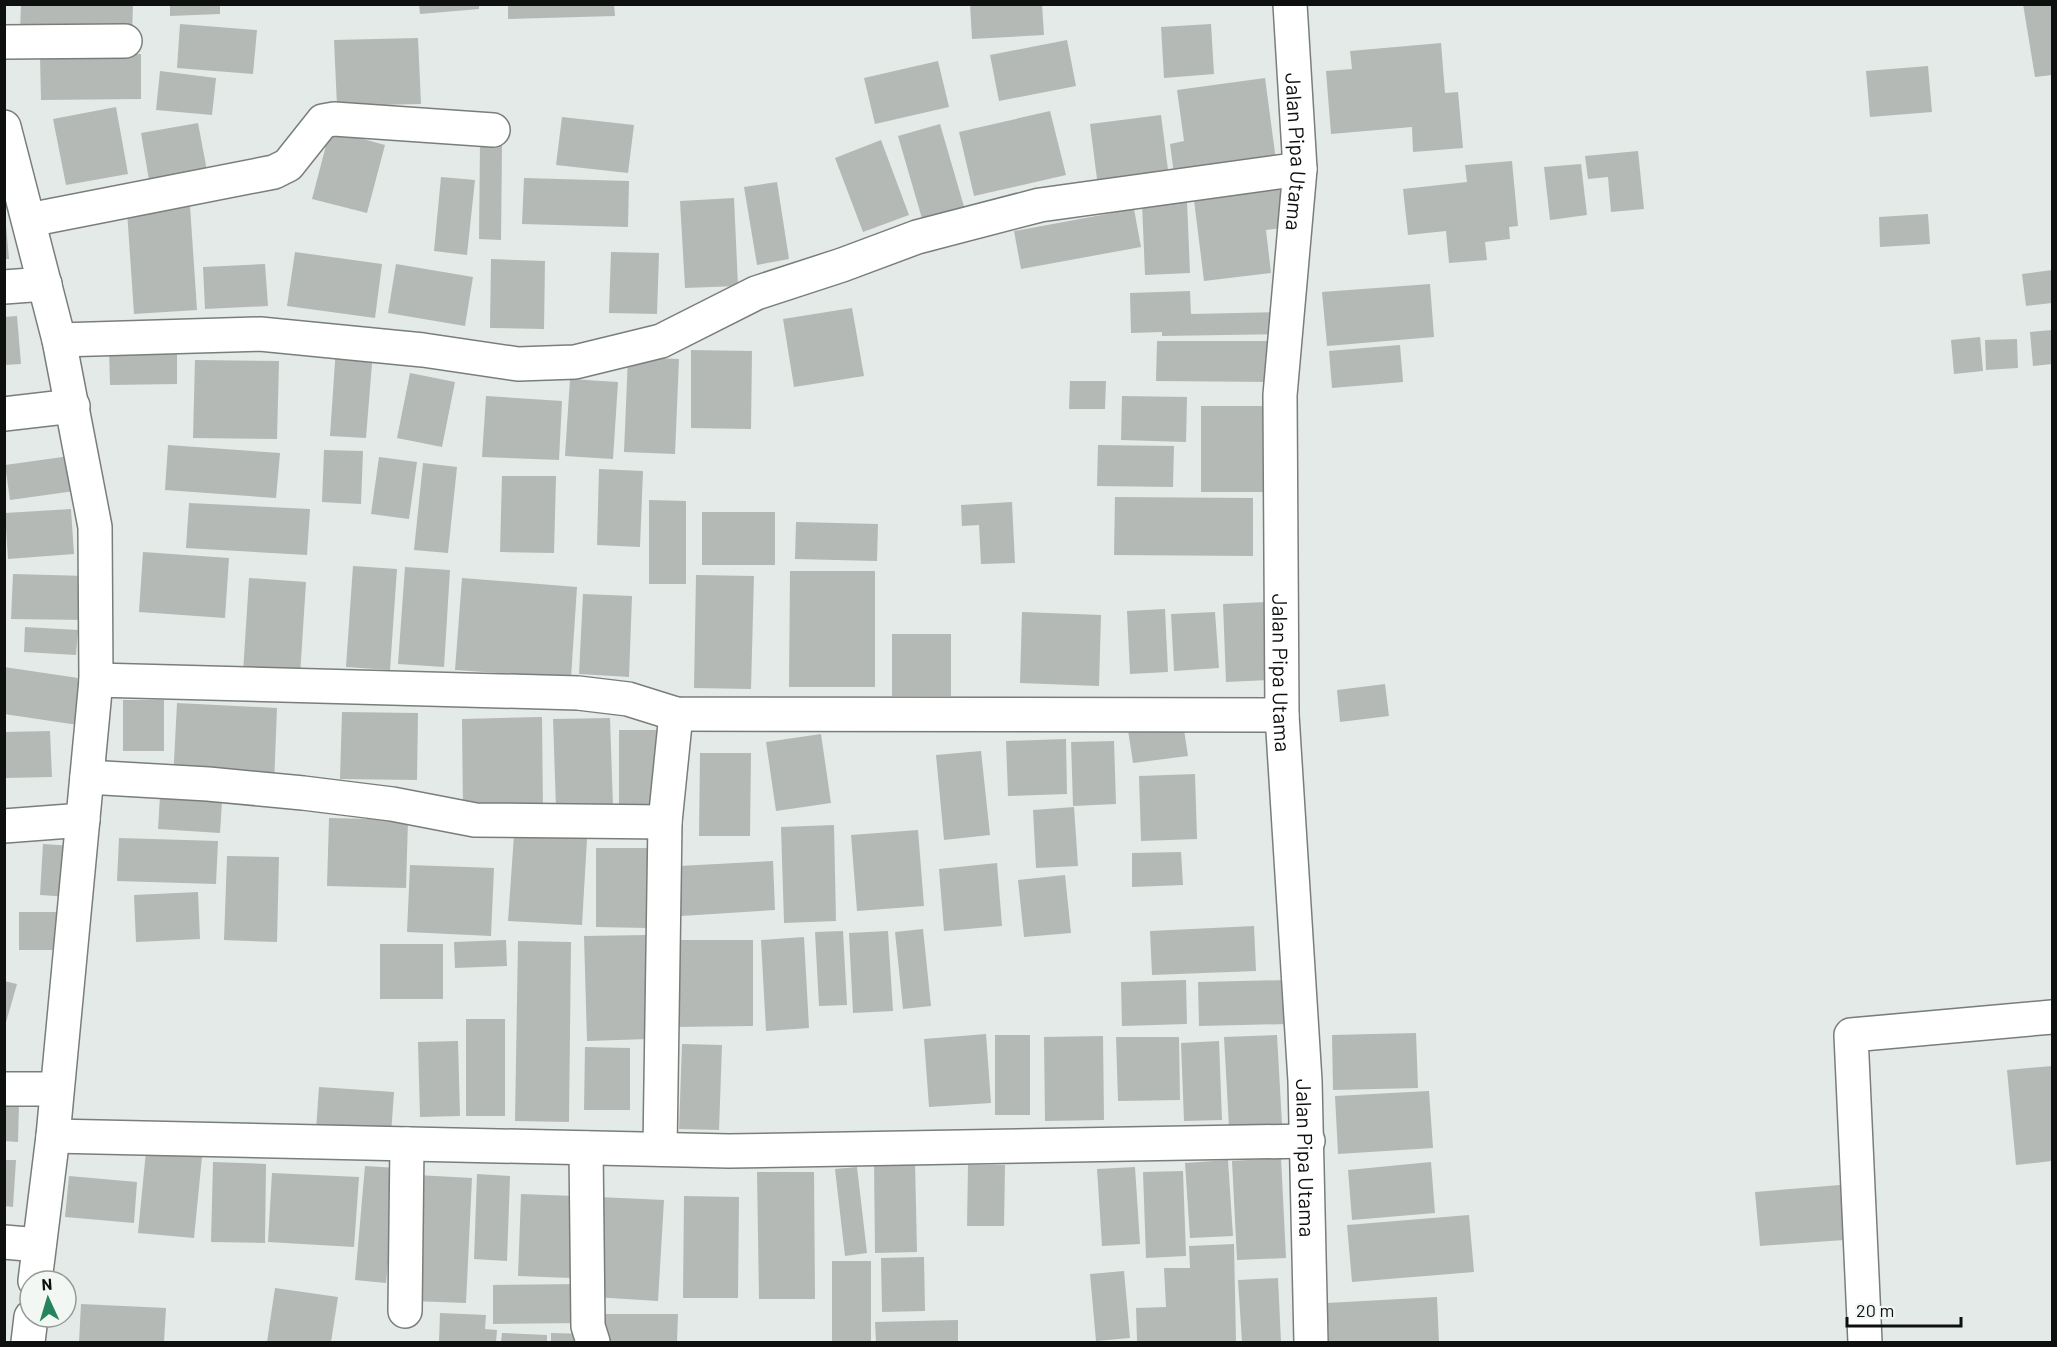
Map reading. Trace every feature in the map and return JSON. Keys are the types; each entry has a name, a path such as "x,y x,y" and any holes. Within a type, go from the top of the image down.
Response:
{"street":[{"name":"Jalan Pipa Utama","path":"1290,4 1300,169 1280,395 1282,715 1308,1141 1311,1342"},
{"path":"4,42 125,41"},
{"path":"28,220 274,171 288,165 323,121 334,119 493,130"},
{"path":"4,127 59,340 95,527 96,680 53,1136 36,1269"},
{"path":"59,340 260,334 423,350 518,364 575,362 661,340 756,293 842,265 917,237 1040,205 1300,169"},
{"path":"4,287 45,284"},
{"path":"4,414 73,406"},
{"path":"96,680 578,693 628,699 676,714 1282,715"},
{"path":"660,1149 665,822 676,714"},
{"path":"87,777 208,784 303,793 392,804 475,820 665,822"},
{"path":"4,826 82,820"},
{"path":"1865,1342 1851,1035 2052,1017"},
{"path":"4,1089 57,1089"},
{"path":"53,1136 753,1150 1308,1141"},
{"path":"405,1311 407,1144"},
{"path":"586,1148 588,1326 593,1342"},
{"path":"4,1242 39,1245"}],"building":[{"path":"21,4 133,4 132,35 20,31"},
{"path":"170,4 220,4 220,14 170,16"},
{"path":"419,4 479,4 479,9 420,14"},
{"path":"508,4 614,4 615,16 508,19"},
{"path":"970,4 1042,4 1044,35 972,39"},
{"path":"2023,4 2052,4 2052,75 2035,77"},
{"path":"180,24 257,30 253,74 177,68"},
{"path":"1211,24 1214,74 1164,78 1161,27"},
{"path":"418,38 421,104 337,106 334,40"},
{"path":"1067,40 1076,86 999,101 990,55"},
{"path":"1441,43 1445,93 1458,92 1463,148 1413,152 1412,127 1331,134 1326,71 1352,69 1350,51"},
{"path":"141,54 141,99 41,100 40,56"},
{"path":"938,61 949,107 875,124 864,78"},
{"path":"1928,66 1932,112 1870,117 1866,71"},
{"path":"160,71 216,78 212,115 156,110"},
{"path":"1265,78 1277,168 1175,182 1170,144 1184,141 1177,90"},
{"path":"116,107 128,174 66,185 53,119"},
{"path":"1050,111 1066,175 974,196 959,132"},
{"path":"1161,115 1169,178 1098,187 1090,124"},
{"path":"562,117 634,125 628,173 556,165"},
{"path":"198,123 208,176 150,186 141,133"},
{"path":"940,124 965,210 923,222 898,136"},
{"path":"330,130 385,145 367,213 312,199"},
{"path":"881,140 909,215 863,232 835,158"},
{"path":"480,144 502,144 501,240 479,239"},
{"path":"1638,151 1644,209 1611,212 1608,177 1588,179 1585,156"},
{"path":"1512,161 1518,226 1509,227 1510,239 1485,242 1487,260 1449,263 1446,231 1408,235 1403,189 1467,182 1465,165"},
{"path":"1581,164 1587,215 1550,220 1544,167"},
{"path":"441,177 475,180 467,255 434,251"},
{"path":"524,178 629,181 628,227 522,224"},
{"path":"1283,180 1289,227 1266,230 1271,273 1204,281 1193,192"},
{"path":"777,182 789,259 757,265 744,187"},
{"path":"734,198 738,286 685,288 680,201"},
{"path":"1187,201 1190,273 1145,275 1142,203"},
{"path":"190,206 197,310 134,314 127,211"},
{"path":"1134,209 1141,247 1021,269 1014,231"},
{"path":"1928,214 1930,244 1880,247 1879,217"},
{"path":"4,225 6,225 9,259 4,259"},
{"path":"295,252 382,264 375,318 287,306"},
{"path":"611,252 659,253 657,314 609,313"},
{"path":"491,259 545,261 544,329 490,328"},
{"path":"265,264 268,306 205,309 203,267"},
{"path":"396,264 473,277 465,326 388,313"},
{"path":"2052,270 2052,303 2026,306 2022,274"},
{"path":"1430,284 1434,337 1327,346 1322,292"},
{"path":"1190,291 1191,314 1282,312 1282,334 1162,336 1162,332 1131,333 1130,293"},
{"path":"852,308 864,376 794,387 783,319"},
{"path":"17,316 21,364 4,365 4,317"},
{"path":"2052,330 2052,364 2033,366 2030,332"},
{"path":"1980,337 1983,371 1954,374 1951,340"},
{"path":"2017,339 2018,368 1986,370 1985,340"},
{"path":"1157,341 1277,341 1276,382 1156,381"},
{"path":"1400,345 1403,382 1332,388 1329,351"},
{"path":"336,347 373,351 366,438 330,436"},
{"path":"177,348 177,384 110,385 109,349"},
{"path":"691,350 752,351 751,429 691,428"},
{"path":"628,357 679,359 675,454 624,452"},
{"path":"195,360 279,361 277,439 193,438"},
{"path":"410,373 455,382 442,447 397,438"},
{"path":"570,379 618,382 613,459 565,456"},
{"path":"1070,381 1106,381 1105,409 1069,409"},
{"path":"486,396 562,401 559,460 482,457"},
{"path":"1122,396 1187,397 1186,442 1121,440"},
{"path":"1201,406 1266,406 1266,492 1201,492"},
{"path":"168,445 280,453 276,498 165,490"},
{"path":"1098,445 1174,446 1173,487 1097,486"},
{"path":"324,450 363,451 361,504 322,502"},
{"path":"77,455 82,490 10,500 5,465"},
{"path":"379,457 417,462 409,519 371,514"},
{"path":"423,463 457,467 448,553 414,550"},
{"path":"599,469 643,471 640,547 597,545"},
{"path":"502,476 556,476 554,553 500,552"},
{"path":"1115,497 1253,498 1253,556 1114,555"},
{"path":"649,500 686,501 686,584 649,584"},
{"path":"1012,502 1015,563 981,564 979,525 962,526 961,505"},
{"path":"189,503 310,509 307,555 186,548"},
{"path":"71,509 74,554 8,559 5,513"},
{"path":"702,512 775,512 775,565 702,565"},
{"path":"796,522 878,524 877,561 795,559"},
{"path":"143,552 229,558 225,618 139,612"},
{"path":"353,566 397,569 390,670 346,667"},
{"path":"405,567 450,570 444,667 398,664"},
{"path":"790,571 875,571 875,687 789,687"},
{"path":"13,574 87,576 86,620 11,619"},
{"path":"696,575 754,576 751,689 694,688"},
{"path":"249,578 306,582 300,676 243,673"},
{"path":"462,578 577,587 571,678 455,670"},
{"path":"583,594 632,596 629,677 579,674"},
{"path":"1266,602 1269,680 1226,682 1223,604"},
{"path":"1165,609 1168,672 1130,674 1127,611"},
{"path":"1022,612 1101,615 1099,686 1020,683"},
{"path":"1215,612 1219,668 1174,671 1171,614"},
{"path":"25,627 78,630 76,655 24,652"},
{"path":"892,634 951,634 951,696 892,696"},
{"path":"4,667 85,679 78,725 4,714"},
{"path":"1385,684 1389,716 1340,722 1337,690"},
{"path":"123,700 164,700 164,751 123,751"},
{"path":"177,703 277,708 274,785 173,781"},
{"path":"342,712 418,713 417,780 340,779"},
{"path":"542,717 543,814 463,815 462,719"},
{"path":"610,718 613,807 556,809 553,719"},
{"path":"1183,723 1188,756 1133,763 1128,730"},
{"path":"619,730 665,730 665,808 619,808"},
{"path":"50,731 52,777 4,778 4,732"},
{"path":"821,734 831,803 776,811 766,742"},
{"path":"1066,739 1067,794 1008,796 1006,741"},
{"path":"1114,741 1116,804 1073,806 1071,742"},
{"path":"981,751 990,835 944,840 936,755"},
{"path":"700,753 751,753 750,836 699,836"},
{"path":"1195,774 1197,839 1141,841 1139,776"},
{"path":"160,796 222,801 220,833 158,829"},
{"path":"1074,807 1078,866 1036,868 1033,810"},
{"path":"329,818 408,820 406,888 327,886"},
{"path":"834,825 836,921 784,923 781,827"},
{"path":"918,830 924,906 857,911 851,835"},
{"path":"514,835 587,839 582,925 508,921"},
{"path":"119,838 218,841 216,884 117,881"},
{"path":"43,844 73,846 70,897 40,895"},
{"path":"596,848 649,848 649,928 596,927"},
{"path":"1181,852 1183,885 1132,887 1132,853"},
{"path":"227,856 279,857 277,942 224,940"},
{"path":"773,861 775,910 681,916 679,866"},
{"path":"997,863 1002,926 944,931 939,869"},
{"path":"410,865 494,868 491,936 407,932"},
{"path":"1065,875 1071,933 1024,937 1018,880"},
{"path":"198,892 200,939 136,942 134,895"},
{"path":"19,912 60,912 59,950 19,950"},
{"path":"1254,926 1256,971 1152,975 1150,931"},
{"path":"923,929 931,1006 903,1009 895,932"},
{"path":"843,931 847,1005 819,1006 815,932"},
{"path":"888,931 893,1011 853,1013 849,933"},
{"path":"647,935 649,1039 587,1041 584,936"},
{"path":"804,937 809,1028 766,1031 761,940"},
{"path":"506,940 507,966 455,968 454,942"},
{"path":"672,940 753,940 753,1026 673,1027"},
{"path":"518,941 571,942 569,1122 515,1121"},
{"path":"380,944 443,944 443,999 380,999"},
{"path":"1186,980 1187,1024 1122,1026 1121,982"},
{"path":"1287,980 1288,1024 1199,1026 1198,982"},
{"path":"4,981 17,984 5,1026 4,1026"},
{"path":"466,1019 505,1019 505,1116 466,1116"},
{"path":"1416,1033 1418,1088 1333,1090 1332,1035"},
{"path":"986,1034 991,1103 929,1107 924,1039"},
{"path":"995,1035 1030,1035 1030,1115 995,1115"},
{"path":"1277,1035 1282,1124 1229,1127 1224,1037"},
{"path":"1103,1036 1104,1120 1045,1121 1044,1037"},
{"path":"1116,1037 1179,1037 1180,1100 1118,1101"},
{"path":"458,1041 460,1116 420,1117 418,1042"},
{"path":"1219,1041 1222,1120 1184,1121 1181,1043"},
{"path":"682,1044 722,1045 719,1130 679,1129"},
{"path":"585,1047 630,1048 630,1110 584,1110"},
{"path":"2052,1066 2052,1161 2016,1165 2007,1070"},
{"path":"319,1087 394,1092 391,1135 316,1130"},
{"path":"1429,1091 1433,1148 1338,1154 1335,1096"},
{"path":"4,1103 19,1103 18,1142 4,1141"},
{"path":"146,1151 202,1157 194,1238 138,1233"},
{"path":"1281,1158 1286,1258 1237,1260 1232,1161"},
{"path":"4,1160 16,1160 13,1207 4,1206"},
{"path":"1228,1160 1233,1236 1190,1238 1185,1163"},
{"path":"915,1161 917,1252 875,1253 874,1162"},
{"path":"213,1162 266,1164 265,1243 211,1242"},
{"path":"1431,1162 1435,1213 1352,1220 1348,1170"},
{"path":"968,1165 1005,1165 1004,1226 967,1226"},
{"path":"365,1166 397,1168 386,1283 355,1280"},
{"path":"857,1167 867,1253 845,1256 835,1169"},
{"path":"1135,1167 1140,1244 1102,1246 1097,1169"},
{"path":"1183,1171 1186,1256 1146,1258 1143,1172"},
{"path":"757,1172 814,1172 815,1299 759,1299"},
{"path":"272,1173 359,1177 354,1247 268,1242"},
{"path":"477,1174 510,1176 507,1261 474,1259"},
{"path":"417,1175 472,1178 466,1303 412,1301"},
{"path":"69,1176 137,1182 134,1223 65,1217"},
{"path":"1840,1185 1844,1240 1760,1246 1755,1192"},
{"path":"521,1194 575,1196 571,1278 518,1276"},
{"path":"684,1196 739,1197 738,1298 683,1298"},
{"path":"599,1197 664,1200 658,1301 594,1297"},
{"path":"1469,1215 1474,1272 1352,1282 1347,1225"},
{"path":"1234,1244 1236,1342 1137,1342 1136,1308 1166,1307 1164,1268 1190,1268 1189,1246"},
{"path":"924,1257 925,1311 882,1312 881,1258"},
{"path":"832,1261 871,1261 871,1342 832,1342"},
{"path":"1124,1271 1130,1338 1096,1341 1090,1274"},
{"path":"1278,1278 1281,1342 1242,1342 1238,1280"},
{"path":"586,1284 586,1323 493,1324 493,1285"},
{"path":"275,1288 338,1297 331,1342 267,1342"},
{"path":"1437,1297 1439,1342 1329,1342 1327,1303"},
{"path":"81,1304 166,1308 164,1342 79,1342"},
{"path":"440,1313 486,1315 485,1329 497,1330 496,1342 439,1342"},
{"path":"599,1314 678,1314 677,1342 599,1342"},
{"path":"958,1320 958,1342 876,1342 875,1322"},
{"path":"502,1333 547,1335 547,1342 501,1342"},
{"path":"551,1333 590,1334 590,1342 551,1342"}]}
